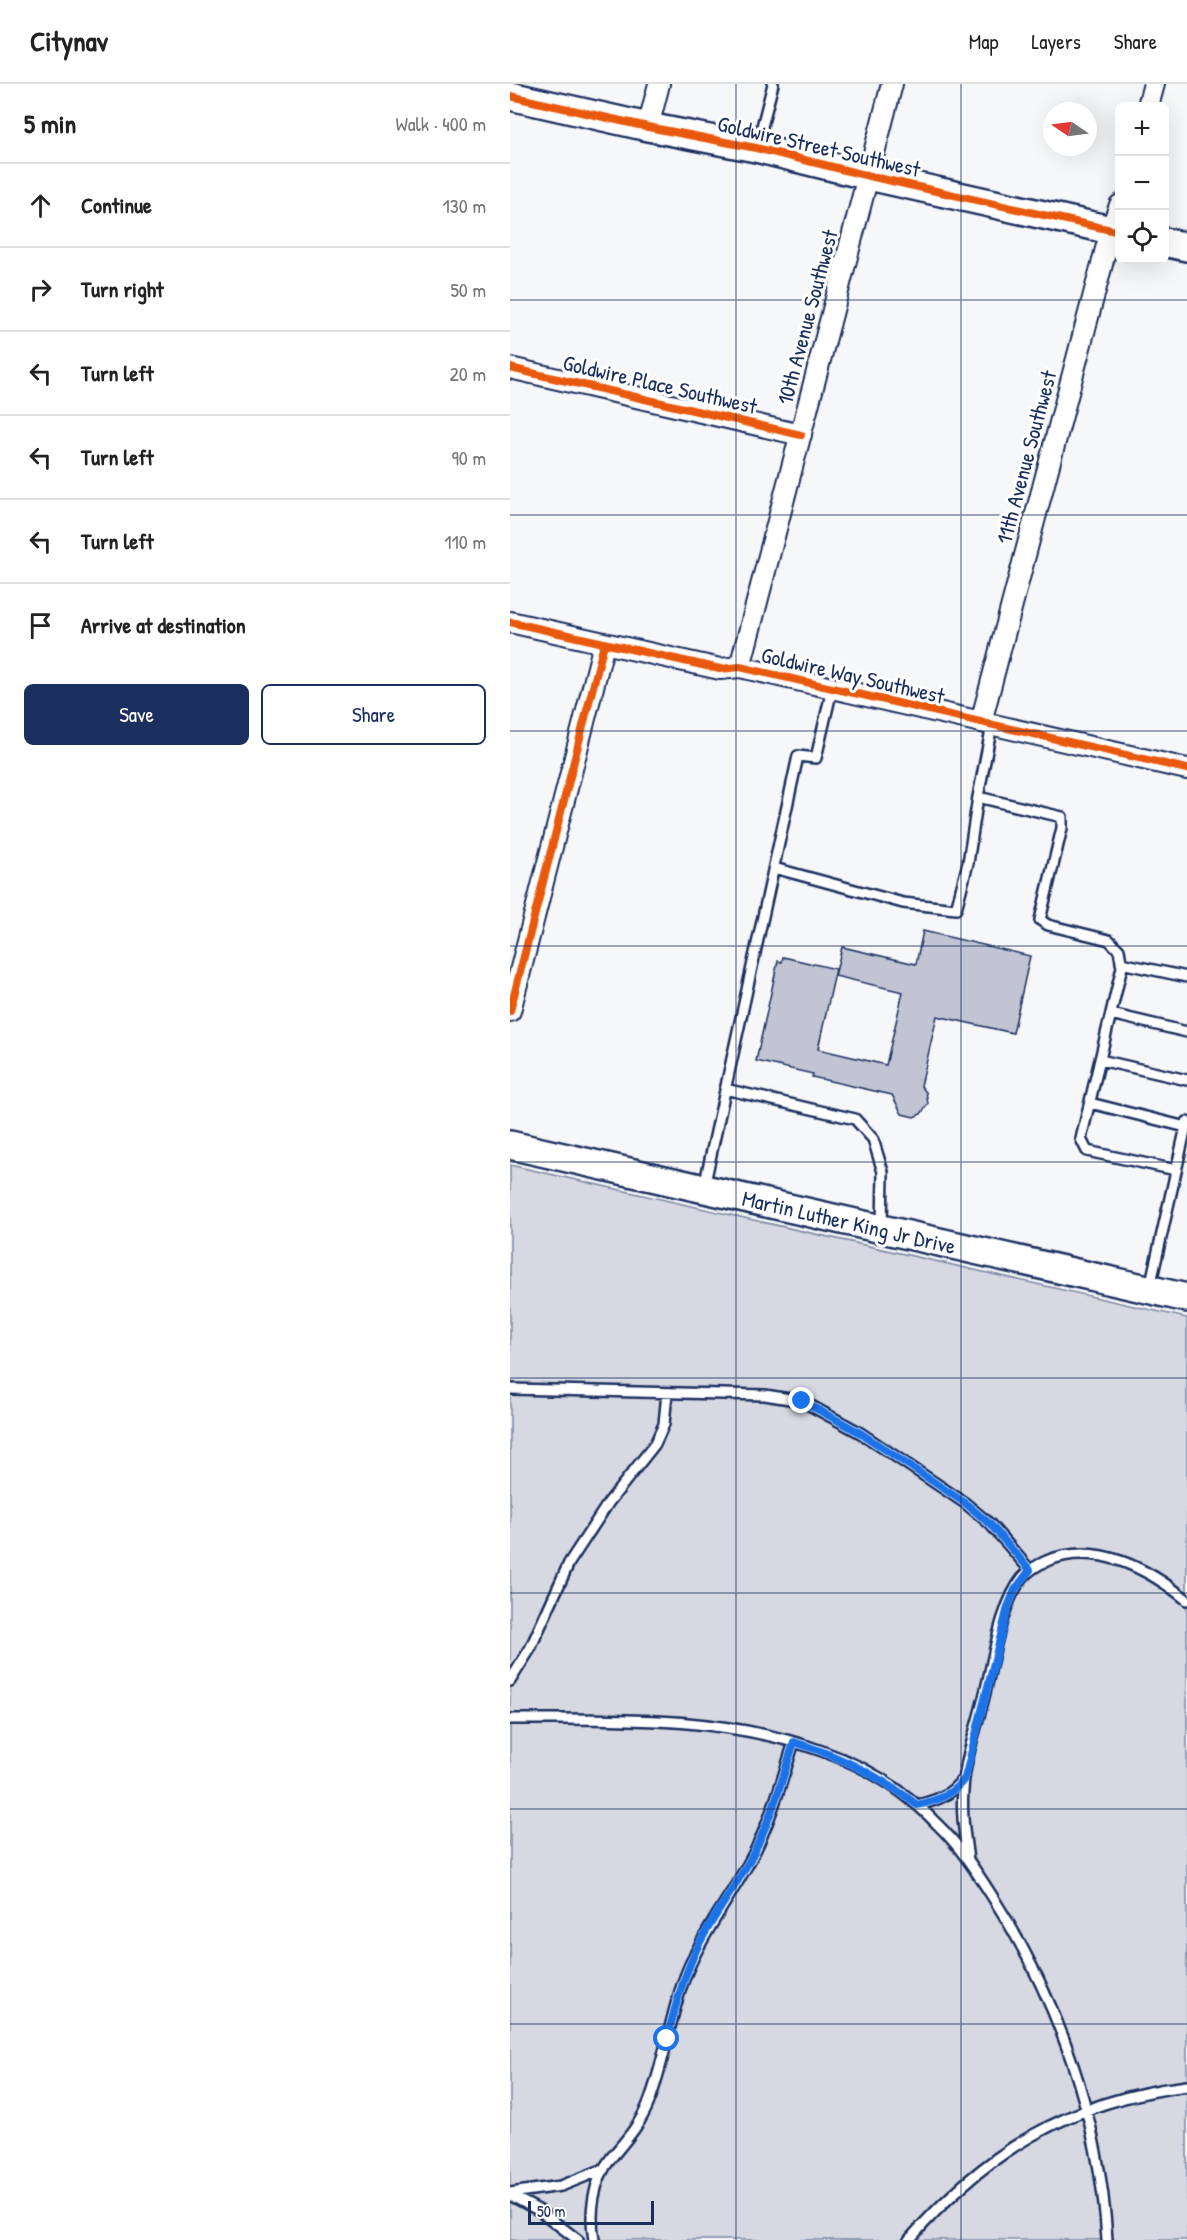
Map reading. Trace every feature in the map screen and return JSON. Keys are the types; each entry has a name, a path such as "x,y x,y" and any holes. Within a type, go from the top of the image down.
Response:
{"main road":[{"name":"Goldwire Street Southwest","path":"510,96 756,148 869,176 1115,231"},
{"path":"1169,243 1187,247"},
{"name":"Martin Luther King Jr Drive","path":"510,1145 1187,1298"}],"street":[{"path":"648,127 659,84"},
{"name":"10th Avenue Southwest","path":"740,667 892,84"},
{"path":"1149,102 1154,84"},
{"name":"11th Avenue Southwest","path":"987,724 1115,231"},
{"name":"Goldwire Place Southwest","path":"510,368 801,435"},
{"name":"Goldwire Way Southwest","path":"510,622 720,669 740,667 1187,769"},
{"path":"510,1011 604,644"}],"lane":[{"path":"756,148 773,84"},
{"path":"704,1189 798,756 816,758 832,689"},
{"path":"774,868 903,903 956,909 968,863 987,724"},
{"path":"978,797 1062,817 1062,828 1040,920 1048,925 1109,940 1119,950 1122,967 1081,1139 1087,1151 1176,1170"},
{"path":"1121,963 1187,977"},
{"path":"1111,1014 1187,1032"},
{"path":"1100,1060 1187,1080"},
{"path":"725,1089 855,1119 873,1139 883,1172 882,1229"},
{"path":"1089,1103 1186,1124 1149,1289"},
{"path":"510,1389 765,1395 802,1401 859,1432 965,1503 990,1524 1030,1570"},
{"path":"510,1681 530,1649 555,1593 580,1547 609,1502 655,1444 664,1424 667,1393"},
{"path":"968,1860 963,1810 965,1778 1008,1607 1015,1590 1030,1570 1054,1558 1071,1554 1104,1556 1123,1562 1160,1580 1187,1600"},
{"path":"510,1719 681,1721 740,1728 794,1742 846,1760 891,1785 917,1805 968,1860 998,1905 1025,1951 1067,2046 1086,2111 1103,2191 1107,2240"},
{"path":"594,2240 592,2227 596,2188 604,2169 634,2131 649,2104 681,1987 699,1944 756,1849 774,1805 794,1742"},
{"path":"917,1805 946,1796 965,1778"},
{"path":"909,2240 944,2201 988,2163 1030,2136 1086,2111 1138,2094 1187,2086"},
{"path":"510,2194 561,2186 604,2169"},
{"path":"510,2194 540,2211 578,2240"}],"shaded area":[{"path":"510,1165 1187,1318 1187,2240 510,2240"}],"building":[{"path":"923,931 1030,956 1013,1033 937,1016 921,1086 926,1092 928,1104 921,1114 914,1117 902,1114 892,1095 812,1077 813,1074 756,1061 778,961 782,962 783,957 836,969 818,1049 886,1065 903,992 835,976 842,947 916,964"}],"cycle path":[{"path":"510,96 756,148 869,176 1115,231"},
{"path":"510,368 801,435"},
{"path":"510,622 720,669 740,667 1187,769"},
{"path":"510,1011 604,644"}],"route":[{"path":"667,2039 681,1987 689,1967 699,1944 756,1849 774,1805 794,1742 846,1760 891,1785 917,1805 932,1802 956,1789 965,1778 1008,1607 1022,1578 1030,1570 990,1524 965,1503 859,1432 802,1401"}]}
